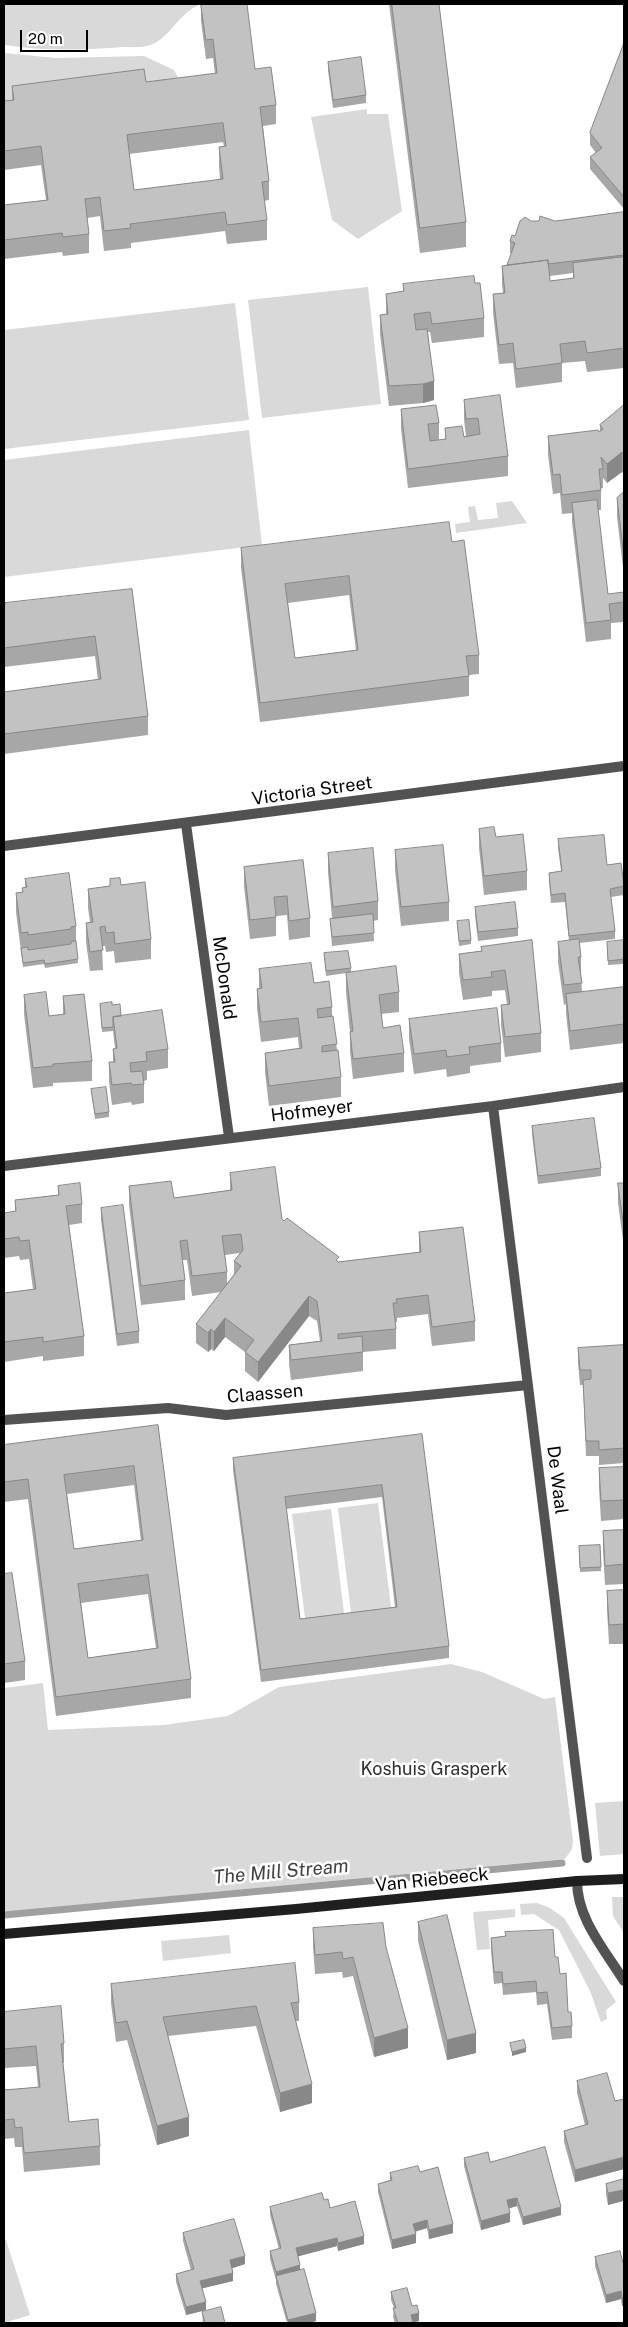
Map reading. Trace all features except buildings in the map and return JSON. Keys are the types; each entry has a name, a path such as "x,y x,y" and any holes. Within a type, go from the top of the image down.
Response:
{"street":[{"name":"Victoria Street","path":"4,846 624,766"},
{"name":"McDonald","path":"186,824 229,1137"},
{"name":"Hofmeyer","path":"4,1166 493,1106 624,1087"},
{"name":"De Waal","path":"493,1106 587,1858"},
{"name":"Claassen","path":"4,1420 168,1408 226,1415 528,1385"},
{"name":"Van Riebeeck","path":"4,1934 261,1913 577,1881 624,1879"},
{"path":"577,1881 577,1896 583,1916 624,1981"}],"green space":[{"path":"4,4 201,4 187,13 158,42 151,45 141,47 64,49 4,45"},
{"path":"4,53 56,58 144,56 174,70 179,79 4,120"},
{"path":"367,109 367,114 388,114 402,211 358,239 332,220 311,117"},
{"path":"368,287 381,404 262,418 248,300"},
{"path":"235,303 249,420 4,449 4,330"},
{"path":"249,430 262,545 4,577 4,460"},
{"path":"512,501 527,523 456,533 455,524 470,522 468,507 475,506 478,520 498,518 496,503"},
{"path":"378,1503 392,1615 352,1620 338,1508"},
{"path":"331,1509 345,1621 306,1626 292,1514"},
{"name":"Koshuis Grasperk","path":"451,1664 482,1672 544,1699 555,1697 573,1841 572,1849 565,1859 4,1912 4,1688 43,1683 48,1730 164,1725 228,1716 279,1687"},
{"path":"624,1801 624,1854 600,1856 595,1803"},
{"path":"612,1897 624,1897 624,1933 613,1916"},
{"path":"537,1903 550,1908 564,1918 616,2002 606,2010 607,2019 601,2022 590,1991 559,1930 534,1914 521,1915 520,1904"},
{"path":"515,1909 515,1917 488,1920 490,1949 477,1950 473,1912"},
{"path":"229,1935 231,1953 163,1961 161,1941"},
{"path":"6,2240 30,2315 4,2323 4,2241"}],"waterway":[{"name":"The Mill Stream","path":"4,1915 562,1863"}]}
